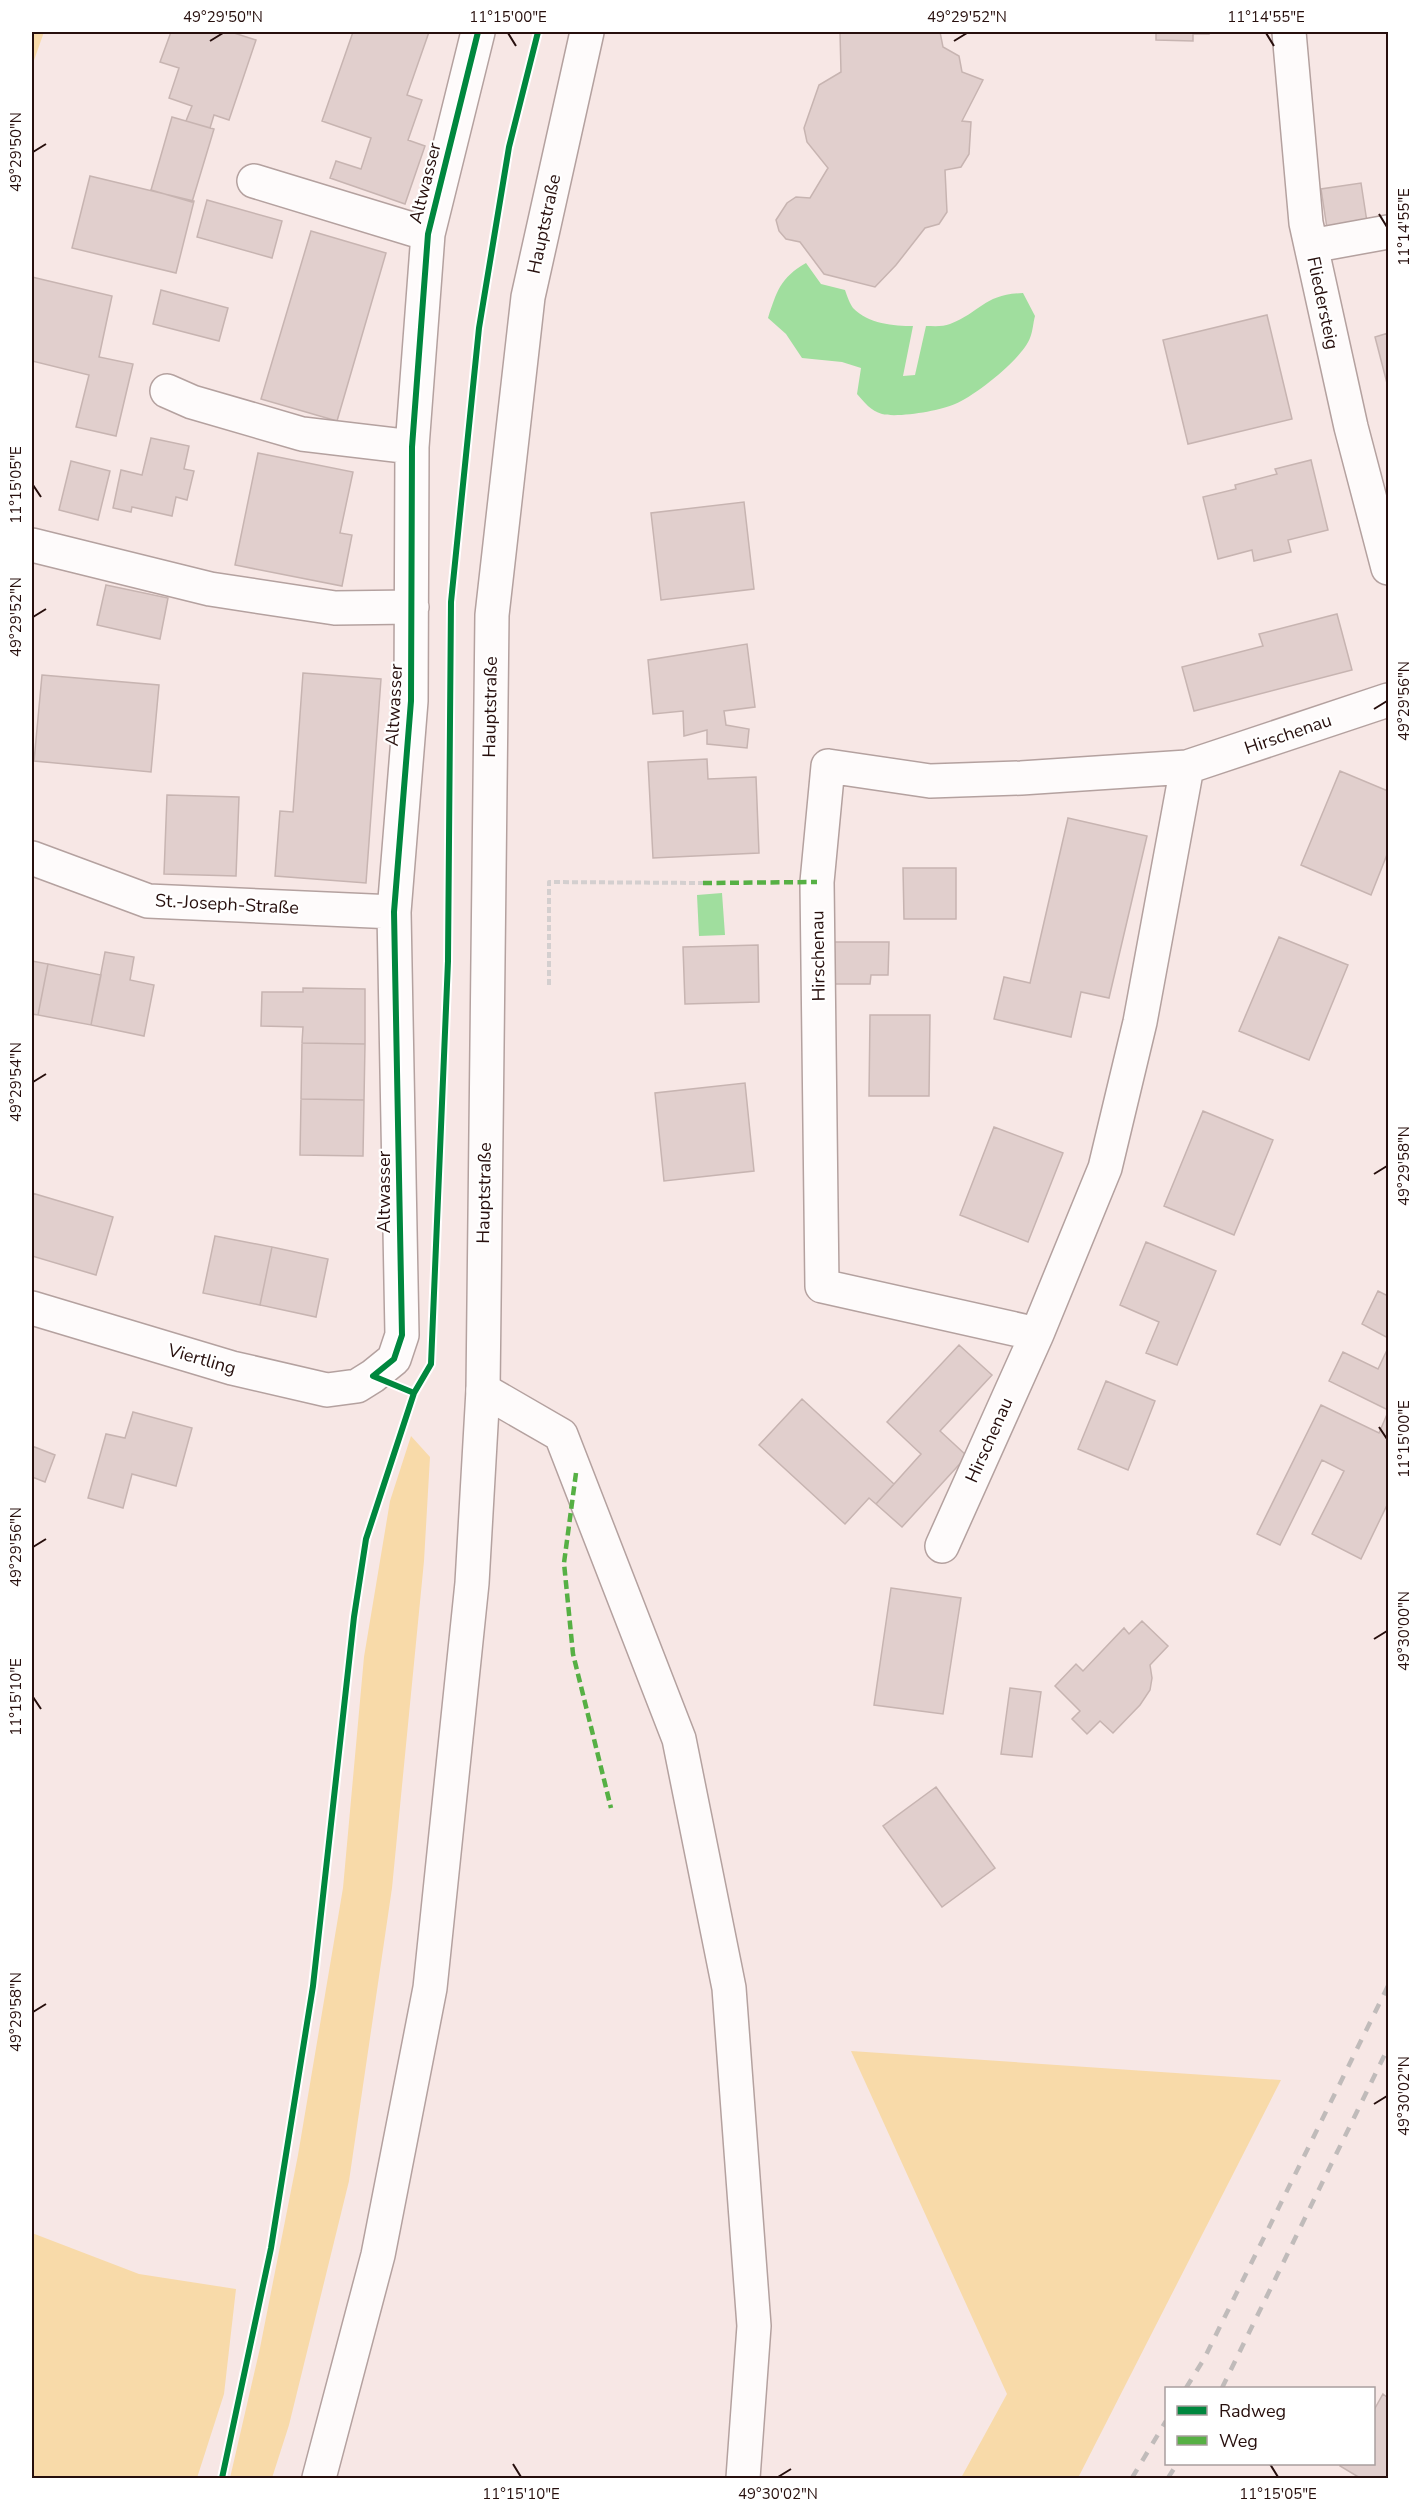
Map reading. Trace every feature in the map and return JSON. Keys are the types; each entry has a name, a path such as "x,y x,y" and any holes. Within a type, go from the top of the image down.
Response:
{"street":[{"name":"Altwasser","path":"373,1376 394,1359 402,1335 394,912 411,701 412,447 428,234 478,32"},
{"name":"Hauptstraße","path":"319,2478 378,2255 430,1988 472,1583 483,1390 492,615 528,297 587,32"},
{"name":"Fliedersteig","path":"1289,32 1306,224 1351,427 1389,568"},
{"path":"254,181 428,234"},
{"path":"1311,246 1389,232"},
{"path":"167,392 192,402 302,434 412,447"},
{"path":"32,545 210,589 334,608 412,607"},
{"name":"Hirschenau","path":"1037,1334 822,1286 817,882 828,766 930,781 1021,778 1187,767 1389,700"},
{"name":"Hirschenau","path":"942,1546 1037,1334 1105,1168 1140,1022 1187,767"},
{"name":"St.-Joseph-Straße","path":"32,858 148,901 394,912"},
{"name":"Viertling","path":"32,1308 232,1368 327,1390 357,1386 373,1376"},
{"path":"483,1390 561,1435 679,1739 729,1988 754,2326 743,2478"}],"path":[{"path":"549,984 549,882 703,883"}],"shaded area":[{"path":"32,32 44,32 32,66"},
{"path":"806,263 821,284 845,290 853,308 866,318 890,325 913,326 903,376 915,375 926,326 950,324 999,297 1023,293 1035,316 1031,335 1025,347 1008,366 964,400 948,407 929,411 898,415 878,413 857,394 861,368 842,362 802,358 786,334 768,318 774,300 785,280"},
{"path":"722,893 725,935 699,936 697,895"},
{"path":"411,1436 430,1457 424,1561 392,1888 349,2181 289,2425 272,2478 230,2478 260,2348 298,2155 343,1888 364,1657 390,1501"},
{"path":"851,2051 1281,2080 1078,2478 961,2478 1007,2394"},
{"path":"32,2233 139,2274 236,2289 224,2394 197,2478 32,2478"}],"building":[{"path":"171,32 231,32 256,40 229,120 214,115 210,128 186,121 192,106 169,98 179,68 160,62"},
{"path":"353,32 429,32 407,95 422,100 408,140 425,146 405,204 330,178 336,161 361,169 371,138 322,121"},
{"path":"840,32 940,32 943,47 959,56 962,72 983,80 962,121 971,122 969,154 961,167 945,170 947,212 939,224 925,228 875,287 824,274 800,242 786,239 779,231 776,220 787,203 796,197 810,198 828,168 807,142 804,128 819,85 841,72"},
{"path":"1156,32 1209,32 1209,34 1193,34 1193,41 1156,40"},
{"path":"172,117 214,129 192,202 151,190"},
{"path":"90,176 194,201 176,273 72,248"},
{"path":"1361,183 1367,222 1327,228 1321,189"},
{"path":"207,200 282,221 272,258 197,237"},
{"path":"311,231 386,253 337,421 261,399"},
{"path":"32,277 112,296 99,357 133,364 116,436 76,427 89,375 32,361"},
{"path":"161,290 228,308 219,341 153,324"},
{"path":"1267,315 1292,419 1188,444 1163,340"},
{"path":"1388,333 1388,387 1375,337"},
{"path":"151,438 189,446 184,469 194,471 187,500 176,497 172,516 132,507 131,512 113,508 121,470 142,475"},
{"path":"258,453 353,472 340,533 352,535 342,586 235,565"},
{"path":"1311,460 1328,530 1288,540 1291,552 1254,561 1252,550 1218,559 1203,497 1236,489 1235,485 1277,474 1275,469"},
{"path":"71,461 110,471 98,520 59,510"},
{"path":"744,502 754,589 661,600 651,513"},
{"path":"106,585 168,598 160,639 97,625"},
{"path":"1337,614 1352,670 1194,711 1182,667 1263,646 1259,634"},
{"path":"747,644 755,707 724,711 726,725 749,729 747,748 707,744 707,730 684,736 683,711 653,714 648,660"},
{"path":"303,673 381,679 366,883 275,876 280,811 293,812"},
{"path":"42,675 159,685 151,772 34,761"},
{"path":"707,759 708,779 756,777 759,853 653,858 648,762"},
{"path":"1340,771 1388,791 1388,852 1371,895 1301,865"},
{"path":"167,795 239,797 236,876 164,874"},
{"path":"1068,818 1147,836 1109,998 1081,992 1071,1037 994,1019 1004,977 1030,983"},
{"path":"903,868 956,868 956,919 904,919"},
{"path":"1279,937 1348,965 1309,1060 1239,1031"},
{"path":"834,942 889,942 888,975 871,975 870,984 834,984"},
{"path":"758,945 759,1002 685,1004 683,947"},
{"path":"105,952 134,957 130,980 154,985 144,1036 91,1025"},
{"path":"32,961 48,964 38,1015 32,1014"},
{"path":"48,964 101,975 91,1025 38,1015"},
{"path":"303,988 365,989 365,1044 302,1043 303,1027 261,1026 262,992 303,992"},
{"path":"870,1015 930,1015 929,1096 869,1096"},
{"path":"302,1043 365,1044 364,1100 301,1099"},
{"path":"745,1083 754,1171 664,1181 655,1093"},
{"path":"301,1099 364,1100 363,1156 300,1155"},
{"path":"1203,1111 1273,1140 1234,1235 1164,1206"},
{"path":"994,1127 1063,1153 1028,1242 960,1215"},
{"path":"32,1193 113,1217 96,1275 32,1256"},
{"path":"215,1236 272,1247 260,1305 203,1293"},
{"path":"1146,1242 1216,1271 1177,1365 1146,1353 1159,1322 1120,1305"},
{"path":"272,1247 328,1259 316,1317 260,1305"},
{"path":"1378,1291 1388,1296 1388,1338 1362,1324"},
{"path":"959,1345 992,1375 940,1431 967,1456 902,1527 876,1504 921,1454 887,1422"},
{"path":"1388,1348 1388,1410 1329,1381 1343,1352 1378,1369"},
{"path":"1106,1381 1155,1401 1128,1470 1078,1449"},
{"path":"802,1399 894,1484 876,1504 869,1498 845,1524 759,1445"},
{"path":"1321,1405 1379,1433 1388,1412 1388,1503 1361,1559 1312,1534 1344,1471 1322,1460 1280,1545 1257,1534"},
{"path":"133,1412 192,1428 176,1486 132,1474 123,1508 88,1498 106,1434 125,1438"},
{"path":"32,1446 55,1455 45,1482 32,1477"},
{"path":"891,1588 961,1598 943,1714 874,1705"},
{"path":"1142,1621 1168,1646 1150,1665 1152,1678 1150,1690 1140,1705 1113,1733 1100,1721 1087,1734 1072,1719 1080,1711 1055,1686 1076,1664 1083,1671 1124,1628 1129,1634"},
{"path":"1010,1688 1041,1692 1032,1757 1001,1754"},
{"path":"936,1787 995,1868 942,1907 883,1826"},
{"path":"1383,2394 1388,2398 1388,2478 1360,2478 1340,2466 1375,2465 1375,2408"}],"railway":[{"path":"1187,2387 1204,2359 1388,1986"},
{"path":"1222,2387 1388,2048"},
{"path":"1132,2478 1165,2423"},
{"path":"1168,2478 1176,2465"}],"marked path":[{"path":"703,883 817,882"},
{"path":"576,1473 564,1563 573,1654 611,1808"}],"cycle path":[{"path":"414,1393 373,1376 394,1359 402,1335 394,912 411,701 412,447 428,234 478,32"},
{"path":"222,2478 271,2248 313,1986 354,1617 366,1539 414,1393 431,1364 448,961 451,602 479,328 509,147 538,32"}]}
